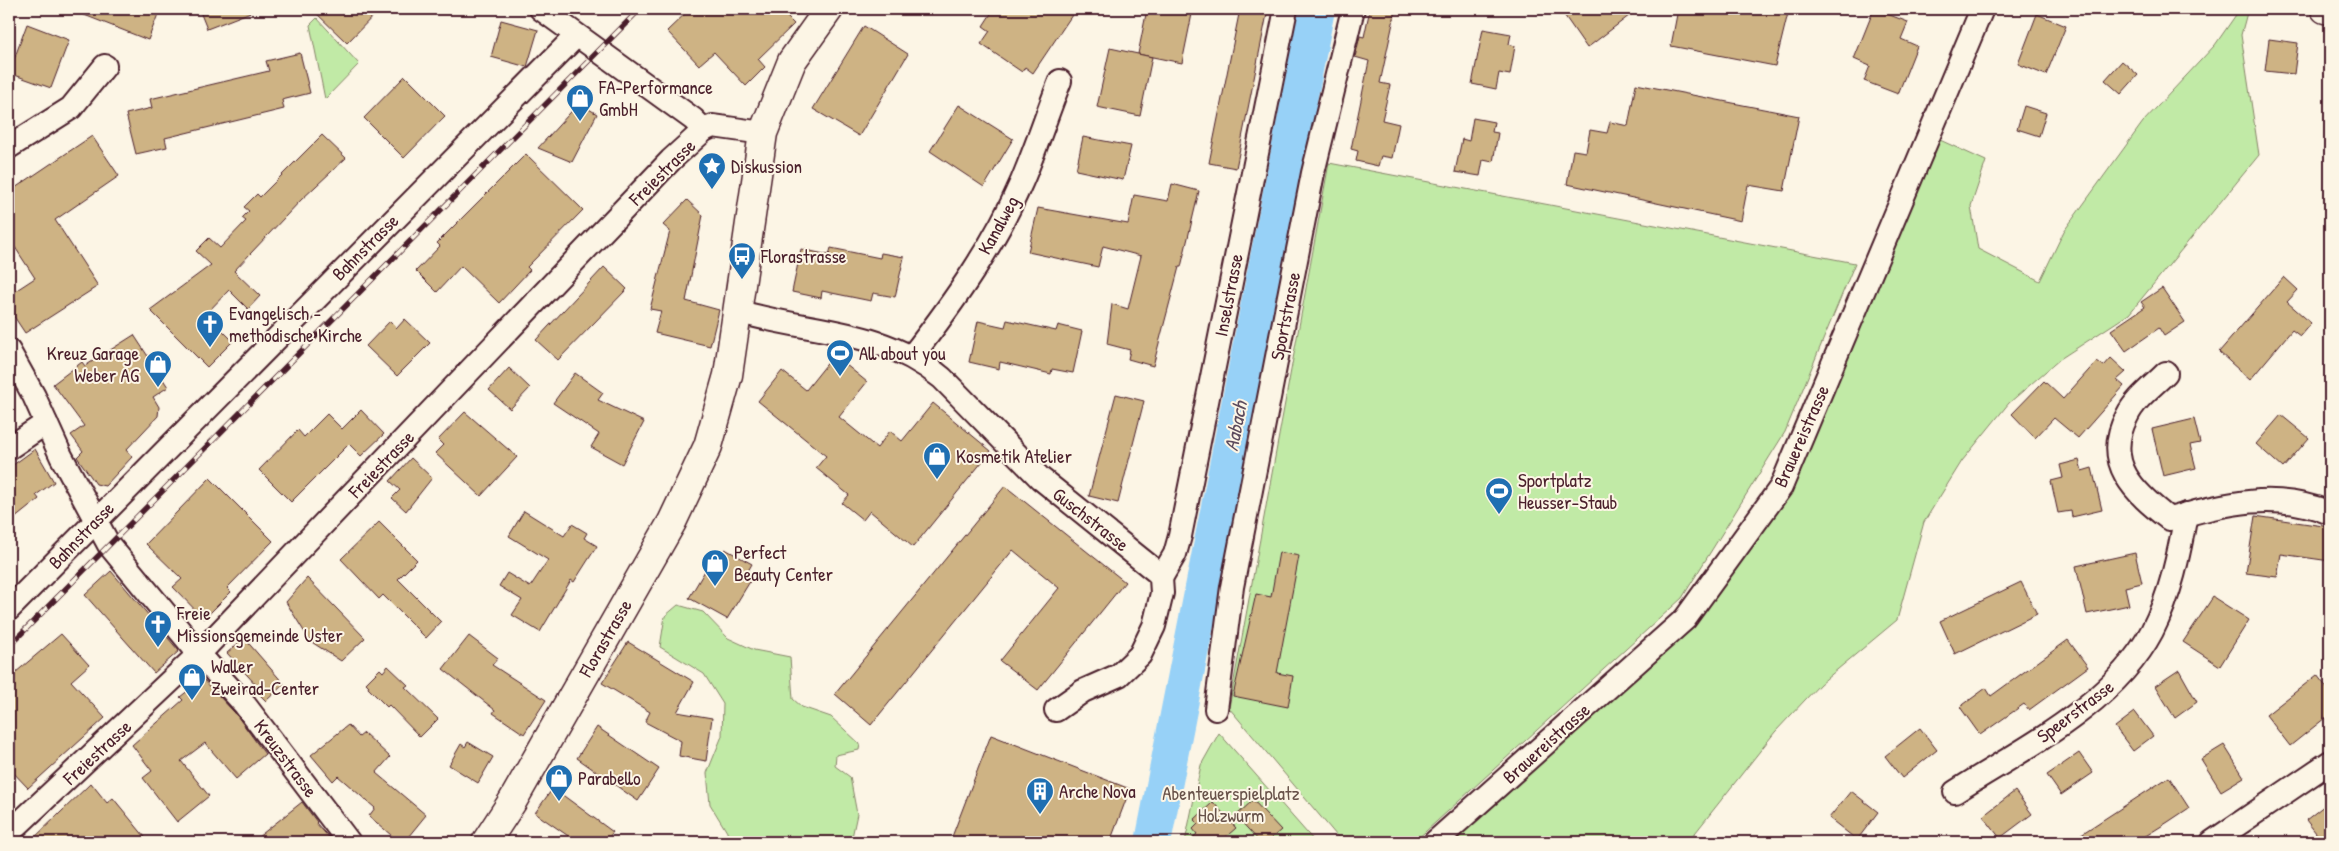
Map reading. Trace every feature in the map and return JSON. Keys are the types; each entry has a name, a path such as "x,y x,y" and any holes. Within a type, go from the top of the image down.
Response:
{"main road":[{"name":"Florastrasse","path":"486,842 516,794 693,481 716,423 727,378 763,133 792,62 829,9"},
{"path":"2325,9 2330,10"}],"street":[{"path":"541,9 685,114 704,130"},
{"name":"Inselstrasse","path":"1161,578 1175,554 1180,536 1286,9"},
{"name":"Sportstrasse","path":"1216,709 1232,587 1313,173 1353,9"},
{"name":"Brauereistrasse","path":"1435,842 1685,618 1781,487 1982,9"},
{"name":"Bahnstrasse","path":"9,609 576,36"},
{"path":"9,147 71,108 105,66"},
{"name":"Kanalweg","path":"912,356 963,286 1007,212 1021,182 1060,81"},
{"name":"Freiestrasse","path":"9,833 200,654 671,160 704,130 713,126 726,126 763,133"},
{"name":"Guschstrasse","path":"737,311 755,317 844,332 885,344 912,356 942,378 1040,478 1150,566 1161,578"},
{"name":"Kreuzstrasse","path":"9,351 34,396 61,456 109,545 245,705 349,842"},
{"path":"2166,373 2139,399 2127,415 2120,435 2121,466 2128,482 2138,494 2169,519 2247,500 2300,503 2330,512"},
{"path":"9,448 46,423"},
{"name":"Speerstrasse","path":"1955,792 2094,702 2119,678 2137,656 2149,637 2166,598 2177,565 2186,514"},
{"path":"1056,710 1084,690 1119,675 1140,655 1154,626 1162,593 1161,578"},
{"path":"2212,842 2330,762"}],"green space":[{"path":"2240,9 2248,9 2241,35 2259,155 2129,314 2060,359 2009,403 1962,461 1924,522 1897,620 1820,684 1775,732 1688,842 1435,842 1685,619 1781,487 1929,135 1986,161 1971,206 1978,249 2040,281 2064,231 2143,122 2215,45"},
{"path":"317,18 359,64 325,99 310,25"},
{"name":"Sportplatz Heusser-Staub","path":"1329,163 1855,263 1785,432 1682,598 1414,842 1342,842 1229,708"},
{"path":"678,605 703,612 728,638 754,650 790,657 793,699 802,707 831,717 860,744 859,750 836,755 835,766 850,777 857,814 851,842 729,842 727,832 710,804 707,773 722,736 723,704 704,674 660,647 665,616"},
{"name":"Abenteuerspielplatz Holzwurm","path":"1219,733 1315,842 1185,842 1201,765"}],"building":[{"path":"69,9 160,9 148,40"},
{"path":"199,9 256,9 256,10 207,29"},
{"path":"312,9 380,9 347,43"},
{"path":"690,9 779,9 794,24 758,59 765,67 746,86 714,52 699,65 667,31"},
{"path":"994,9 1062,9 1072,15 1033,73 1025,67 1022,72 981,44 990,31 983,26"},
{"path":"1147,9 1193,9 1182,63 1138,54"},
{"path":"1240,9 1268,9 1236,168 1209,163"},
{"path":"1370,9 1396,9 1380,83 1390,85 1382,120 1399,124 1392,158 1381,156 1378,166 1356,161 1358,151 1351,149 1369,61 1355,57 1360,36 1364,37"},
{"path":"1560,9 1638,9 1587,48"},
{"path":"1678,9 1789,9 1775,66 1671,46"},
{"path":"1874,9 1908,22 1901,39 1917,46 1898,94 1864,81 1870,66 1854,59"},
{"path":"2037,14 2066,26 2046,75 2018,64"},
{"path":"501,20 538,30 527,67 491,57"},
{"path":"27,24 69,40 51,88 9,73"},
{"path":"864,26 908,54 859,136 813,109"},
{"path":"1483,29 1511,34 1509,44 1515,46 1510,75 1499,73 1496,89 1472,84"},
{"path":"2269,39 2298,43 2294,74 2265,71"},
{"path":"1110,48 1152,57 1140,116 1097,107"},
{"path":"300,53 310,93 282,100 284,109 165,138 167,147 136,154 126,114 152,108 150,99 269,71 266,61"},
{"path":"2122,61 2138,75 2121,94 2105,80"},
{"path":"405,76 445,116 404,158 364,118"},
{"path":"1636,84 1799,116 1784,191 1748,185 1741,221 1567,184 1573,150 1586,152 1590,130 1607,133 1610,122 1628,126"},
{"path":"579,103 597,114 572,162 538,148"},
{"path":"959,105 1013,139 984,187 930,151"},
{"path":"2024,106 2046,113 2039,136 2017,129"},
{"path":"1473,118 1494,122 1492,132 1498,133 1493,162 1483,160 1480,176 1455,172 1462,139 1469,141"},
{"path":"322,135 346,158 301,200 234,271 260,296 248,309 229,290 206,314 233,341 207,367 150,310 211,265 196,251 209,238 220,248 246,221 242,218 249,211 244,207 257,194 260,197"},
{"path":"92,136 119,176 55,220 98,286 25,333 9,309 9,295 35,278 9,238 9,192"},
{"path":"1083,137 1131,146 1123,180 1076,170"},
{"path":"526,154 583,210 527,267 530,270 499,303 461,266 437,292 416,271 440,246 437,243"},
{"path":"1172,184 1199,191 1181,267 1179,267 1153,366 1128,359 1130,350 1107,344 1112,304 1128,309 1141,256 1103,246 1098,267 1028,252 1038,208 1128,224 1134,195 1168,201"},
{"path":"687,200 703,215 686,301 719,310 710,346 655,333 661,311 650,309 670,231 663,225"},
{"path":"831,248 880,258 881,253 904,257 895,297 873,293 871,301 822,291 821,298 792,292 801,249 829,255"},
{"path":"604,267 627,289 558,360 536,340"},
{"path":"2284,277 2298,290 2287,302 2311,323 2300,336 2292,330 2250,380 2219,352"},
{"path":"2162,288 2185,322 2164,336 2159,328 2126,351 2111,330 2145,307 2141,302"},
{"path":"405,319 430,343 397,376 366,346 390,321 397,328"},
{"path":"1007,320 1056,331 1058,325 1082,331 1073,373 1052,369 1051,374 1000,362 999,369 969,362 978,321 1005,327"},
{"path":"134,335 168,387 153,397 159,407 158,416 126,450 132,457 105,486 96,484 77,457 83,451 71,435 84,426 53,384 82,362 85,366"},
{"path":"834,355 867,382 839,417 877,448 890,431 902,441 933,403 991,451 913,547 870,511 863,520 842,503 849,495 816,468 826,456 758,401 782,371 806,390"},
{"path":"2111,358 2126,372 2117,380 2124,386 2078,438 2054,418 2035,438 2012,414 2044,381 2063,399 2097,361 2104,366"},
{"path":"509,368 530,388 510,409 489,390"},
{"path":"575,373 603,393 598,400 644,422 622,464 591,447 599,434 553,403"},
{"path":"1116,394 1144,401 1118,503 1089,496"},
{"path":"361,410 384,434 361,456 349,444 291,502 259,470 298,430 304,437 327,414 342,429"},
{"path":"465,412 517,457 481,496 435,453 443,445 438,440"},
{"path":"2281,415 2309,438 2283,468 2256,444"},
{"path":"2194,419 2200,443 2190,445 2196,468 2163,476 2152,429"},
{"path":"35,449 54,482 36,495 39,499 9,523 9,468"},
{"path":"411,458 432,478 406,511 392,498 400,490 390,481"},
{"path":"2079,460 2082,471 2092,468 2102,510 2072,517 2071,511 2058,513 2051,481 2063,478 2060,465"},
{"path":"210,478 273,541 227,588 231,592 204,619 173,587 182,579 146,544"},
{"path":"1005,486 1125,582 1038,690 1000,661 1059,588 1013,550 871,725 835,694"},
{"path":"524,511 564,536 572,524 587,533 584,538 597,546 574,582 571,580 540,632 512,615 522,600 499,586 507,573 530,587 548,560 509,536"},
{"path":"2255,516 2330,527 2330,561 2281,554 2277,577 2246,573"},
{"path":"379,522 417,560 398,579 441,622 426,638 383,595 379,599 341,559"},
{"path":"725,549 752,564 748,571 754,575 727,619 689,598 716,552 722,556"},
{"path":"1279,552 1299,556 1277,673 1293,676 1288,707 1233,696 1256,594 1271,597"},
{"path":"2135,553 2142,583 2125,587 2129,605 2087,614 2076,566"},
{"path":"111,571 179,651 154,673 85,595"},
{"path":"307,578 365,638 341,661 310,641 286,602"},
{"path":"2021,582 2037,614 1955,654 1940,621"},
{"path":"2213,597 2249,620 2220,666 2183,642"},
{"path":"61,634 89,665 71,681 105,718 28,788 9,768 9,678"},
{"path":"469,636 498,658 492,665 546,700 524,734 493,713 495,710 443,669"},
{"path":"244,638 284,684 266,701 255,690 258,687 227,653"},
{"path":"2068,640 2088,667 2029,710 2024,704 1980,735 1960,707 1986,688 1991,696"},
{"path":"628,642 694,682 677,712 712,718 706,761 679,756 681,741 645,722 650,712 602,683"},
{"path":"388,666 408,685 405,687 438,719 420,737 389,705 387,707 368,688 369,686 366,683 380,669 383,672"},
{"path":"2179,670 2197,702 2175,718 2155,686"},
{"path":"2317,675 2330,692 2330,714 2290,746 2266,715"},
{"path":"203,679 235,713 265,754 236,779 205,743 181,761 209,796 177,822 143,778 152,771 132,745 183,700 180,697"},
{"path":"2135,712 2153,736 2133,751 2115,727"},
{"path":"348,725 359,737 364,733 390,757 376,773 426,815 404,842 399,842 369,816 375,808 338,776 333,781 311,755"},
{"path":"597,727 659,769 638,801 577,758"},
{"path":"1920,728 1937,750 1902,778 1885,756"},
{"name":"Arche Nova","path":"991,735 1130,789 1110,842 950,842"},
{"path":"468,742 493,757 478,783 449,765 461,744 465,747"},
{"path":"2224,745 2244,777 2221,791 2201,759"},
{"path":"2079,753 2093,773 2061,795 2047,775"},
{"path":"2169,777 2189,808 2168,822 2136,842 2069,842"},
{"path":"91,783 107,803 113,798 149,842 30,842"},
{"path":"553,788 613,832 605,842 577,842 535,813"},
{"path":"1851,791 1878,812 1857,840 1829,818"},
{"path":"2015,791 2032,814 2000,838 1983,816"},
{"path":"1253,800 1281,830 1267,842 1260,842 1236,816"},
{"path":"2330,801 2330,842 2323,842 2306,820"},
{"path":"302,802 316,823 333,842 252,842"},
{"path":"1213,802 1236,828 1220,842 1188,842 1197,834 1193,829 1198,824 1194,820"}],"waterway":[{"name":"Aabach","path":"1153,842 1317,9"}],"railway":[{"path":"9,646 640,9"}],"place":[{"name":"FA-Performance GmbH","path":"580,122"},
{"name":"Diskussion","path":"712,190"},
{"name":"Florastrasse","path":"742,280"},
{"name":"Evangelisch - methodische Kirche","path":"210,348"},
{"name":"All about you","path":"840,377"},
{"name":"Kreuz Garage Weber AG","path":"158,388"},
{"name":"Kosmetik Atelier","path":"937,480"},
{"name":"Sportplatz Heusser-Staub","path":"1499,515"},
{"name":"Perfect Beauty Center","path":"715,587"},
{"name":"Freie Missionsgemeinde Uster","path":"158,648"},
{"name":"Waller Zweirad-Center","path":"192,701"},
{"name":"Parabello","path":"559,802"},
{"name":"Arche Nova","path":"1040,815"}]}
